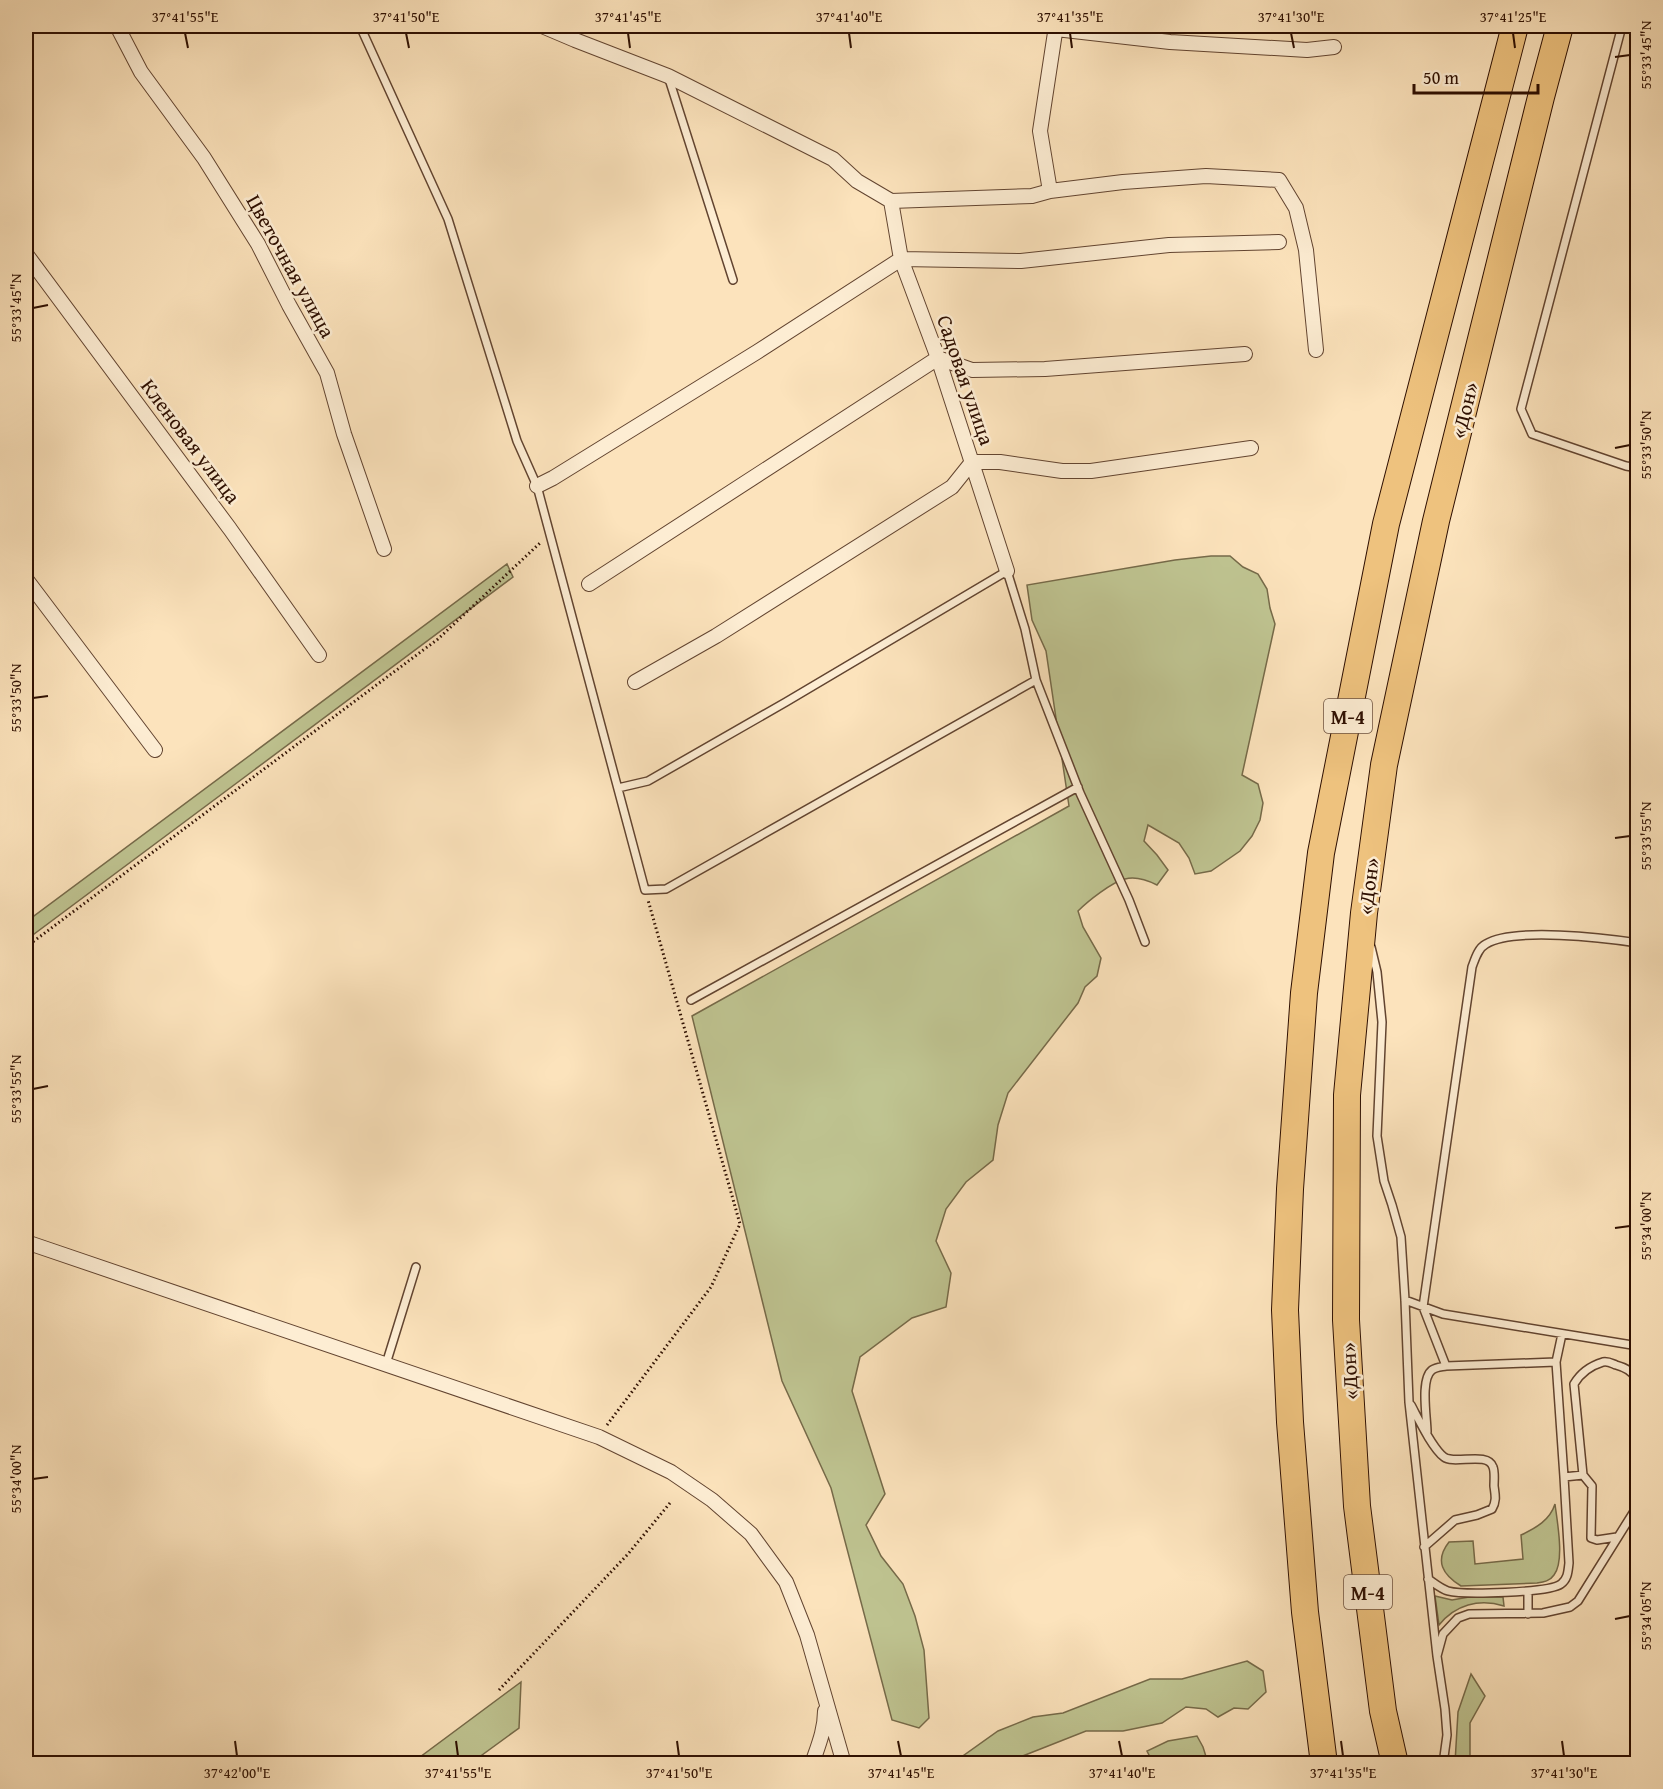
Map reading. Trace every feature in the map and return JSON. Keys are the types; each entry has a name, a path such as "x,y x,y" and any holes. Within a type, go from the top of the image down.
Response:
{"highway":[{"name":"М-4","path":"1324,1764 1304,1600 1290,1422 1285,1310 1290,1190 1304,993 1321,853 1386,524 1515,26"},
{"name":"«Дон»","path":"1395,1764 1383,1711 1357,1506 1346,1320 1347,1095 1364,913 1384,765 1436,521 1560,26"}],"street":[{"name":"Цветочная улица","path":"117,26 141,72 204,158 258,244 288,305 327,373 344,434 384,549"},
{"path":"542,26 668,76 833,159 857,181 891,201 1032,196 1050,191 1123,182 1206,176 1279,180 1296,208 1306,250 1316,350"},
{"path":"1050,191 1040,131 1056,27 1170,42 1307,50 1334,47"},
{"name":"Садовая улица","path":"891,201 901,259 938,358 1007,571"},
{"path":"537,486 554,478 757,352 901,259 1021,261 1169,245 1280,242"},
{"name":"Кленовая улица","path":"26,254 230,529 319,655"},
{"path":"589,584 938,358 972,370 1045,369 1245,354"},
{"path":"635,682 716,636 952,487 972,462 1000,462 1062,471 1091,471 1251,448"},
{"path":"26,579 155,750"},
{"path":"26,1242 598,1437 671,1472 712,1500 752,1534 786,1582 807,1635 844,1764"},
{"path":"812,1764 825,1721 825,1696"}],"lane":[{"path":"360,26 448,219 517,441 537,486 645,890 666,889 1036,680"},
{"path":"1622,26 1521,409 1532,434 1638,468"},
{"path":"668,76 733,280"},
{"path":"618,788 648,781 1007,571 1025,629 1036,680 1078,787 1129,900 1145,942"},
{"path":"691,1000 1078,787"},
{"path":"1364,913 1377,972 1382,1022 1377,1136 1384,1181 1401,1237 1409,1402 1424,1547 1445,1709 1447,1735 1443,1764"},
{"path":"1446,1366 1423,1307 1472,967 1476,954 1484,945 1496,939 1521,936 1555,935 1638,943"},
{"path":"386,1364 416,1267"},
{"path":"1405,1300 1443,1314 1638,1346"},
{"path":"1428,1579 1445,1590 1457,1593 1551,1588 1561,1584 1568,1576 1556,1362 1563,1334"},
{"path":"1617,1538 1597,1540 1592,1538 1592,1486 1583,1474 1575,1384 1581,1373 1593,1366 1607,1361 1626,1368 1635,1377 1637,1389 1636,1456 1638,1460"},
{"path":"1427,1435 1425,1383 1430,1371 1446,1366 1556,1362"},
{"path":"1409,1402 1427,1435 1444,1457 1481,1459 1491,1463 1493,1467 1495,1505 1487,1512 1455,1520 1424,1547"},
{"path":"1564,1477 1583,1474"},
{"path":"1437,1656 1443,1634 1458,1618 1469,1614 1528,1614 1558,1611 1578,1601 1638,1505"},
{"path":"1528,1591 1528,1614"}],"path":[{"path":"26,947 438,639 549,535"},
{"path":"598,1437 711,1287 740,1224 645,890"},
{"path":"498,1690 628,1554 670,1503"}],"green space":[{"path":"1211,556 1230,556 1243,567 1258,574 1267,589 1275,624 1242,775 1258,784 1263,803 1260,820 1252,836 1240,851 1211,871 1195,874 1189,858 1179,843 1148,825 1144,841 1168,870 1157,885 1141,879 1125,879 1107,888 1078,911 1083,927 1101,958 1097,976 1085,987 1078,1003 1008,1093 998,1125 993,1160 966,1182 946,1209 936,1241 951,1273 946,1307 912,1318 860,1357 852,1391 885,1494 866,1525 881,1556 903,1584 924,1650 929,1718 919,1728 892,1720 831,1488 782,1381 692,1016 1069,806 1046,651 1032,620 1027,585"},
{"path":"507,564 513,577 26,940 26,922"},
{"path":"1555,1504 1560,1551 1557,1569 1549,1580 1537,1583 1461,1586 1445,1572 1441,1561 1444,1549 1449,1542 1473,1541 1475,1564 1523,1559 1521,1535 1542,1523 1550,1515"},
{"path":"1435,1596 1452,1600 1469,1597 1503,1597 1504,1606 1486,1603 1468,1605 1452,1612 1439,1625"},
{"path":"1247,1661 1263,1671 1266,1692 1248,1709 1234,1708 1218,1717 1206,1709 1186,1707 1162,1723 1123,1731 1086,1731 1005,1763 953,1763 998,1731 1033,1717 1063,1713 1150,1679 1182,1679"},
{"path":"1471,1674 1485,1696 1470,1723 1470,1763 1455,1763 1458,1712"},
{"path":"521,1682 519,1728 471,1763 412,1763"},
{"path":"1197,1736 1208,1763 1153,1763 1147,1751 1168,1741"}]}
